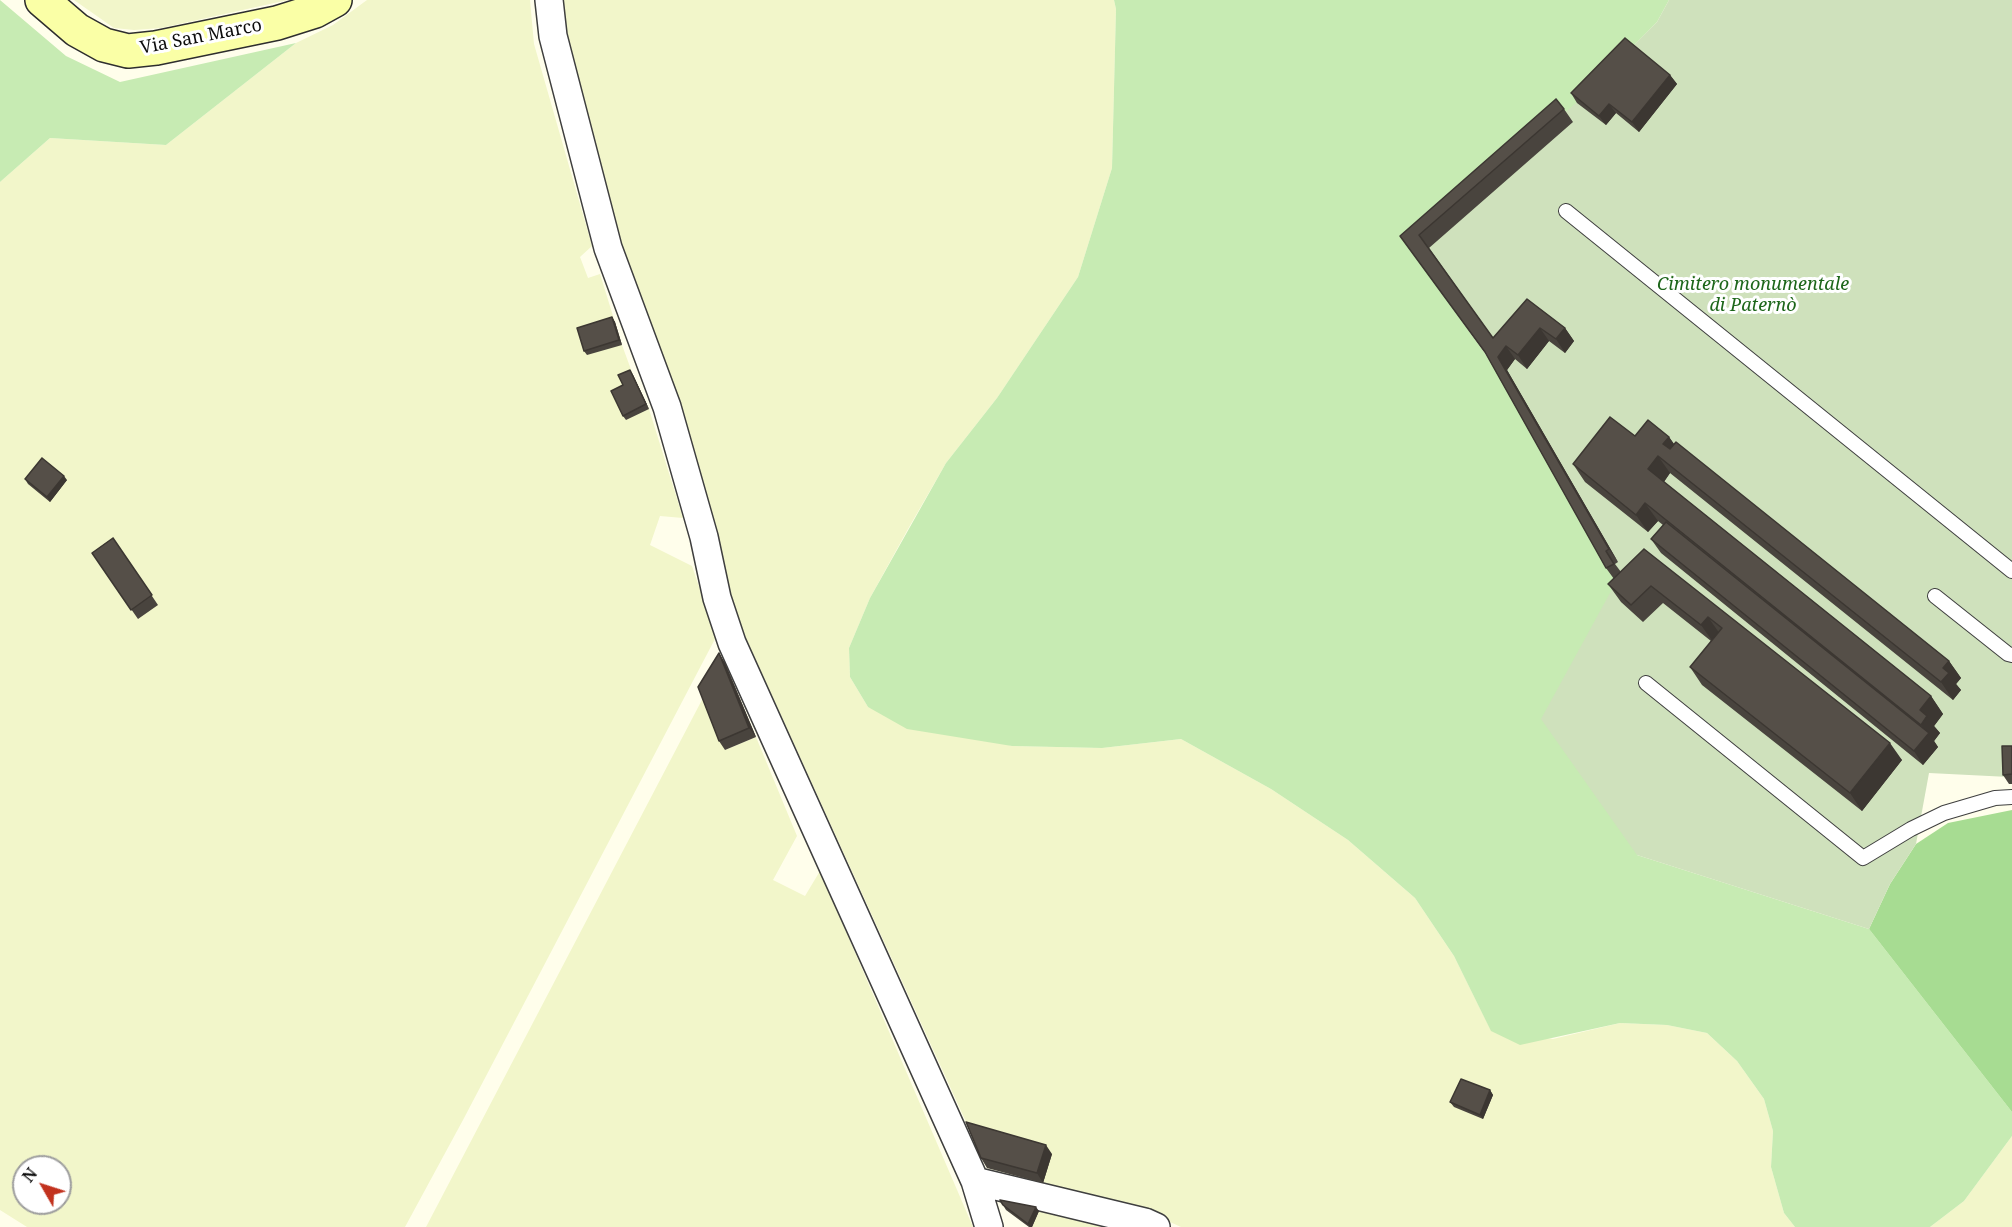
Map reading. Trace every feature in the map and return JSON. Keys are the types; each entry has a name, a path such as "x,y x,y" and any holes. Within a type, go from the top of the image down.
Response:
{"street":[{"name":"Via San Marco","path":"42,0 77,30 104,45 128,51 156,48 277,23 315,11 335,0"},
{"path":"549,0 553,36 608,248 667,407 704,537 717,598 732,644 975,1181 989,1227"},
{"path":"975,1181 1145,1222 1156,1227"}],"lane":[{"path":"1566,211 2012,571"},
{"path":"1935,596 2007,654 2012,655"},
{"path":"1646,683 1863,858 1911,829 1944,813 1995,798 2012,797"}],"green space":[{"path":"0,0 66,56 120,82 296,43 166,145 50,138 0,182"},
{"path":"74,0 288,0 161,28 134,30 114,28"},
{"path":"367,0 530,0 534,44 592,246 580,257 588,278 600,274 622,345 649,409 683,518 660,516 650,545 692,566 716,637 405,1227 27,1227 0,1210 0,182 50,138 166,145 296,43 333,25"},
{"path":"561,0 1114,0 1116,9 1112,168 1078,277 997,398 946,463 908,529 870,598 849,648 850,677 868,707 1012,746 1102,748 1181,739 1271,789 1348,840 1415,898 1454,956 1491,1030 1553,1039 1620,1023 1667,1025 1707,1033 1737,1061 1764,1099 1773,1131 1771,1167 1784,1213 1795,1227 1181,1227 1146,1211 987,1168 743,632 728,590 655,337 620,242 564,31"},
{"path":"1114,0 1669,0 1657,22 1577,103 1410,249 1494,366 1616,582 1637,855 1869,929 2012,1112 2012,1136 1964,1201 1930,1227 1795,1227 1784,1213 1771,1167 1773,1131 1764,1099 1737,1061 1707,1033 1667,1025 1620,1023 1520,1045 1491,1031 1454,956 1415,898 1348,840 1271,789 1181,739 1102,748 1012,746 907,729 868,707 850,677 849,648 870,598 946,463 997,398 1078,277 1112,168 1116,9"},
{"name":"Cimitero monumentale di Paternò","path":"1669,0 2012,0 2012,784 2009,784 2009,777 1929,773 1916,844 1890,884 1869,929 1637,855 1541,719 1616,582 1494,366 1410,249 1577,102 1657,22"},
{"path":"704,696 725,750 756,737 797,836 773,880 805,896 820,871 973,1227 426,1227"},
{"path":"2012,810 2012,1112 1869,929 1890,884 1916,844 1948,823"},
{"path":"2012,1136 2012,1227 1930,1227 1964,1201"},
{"path":"1039,1211 1111,1227 1032,1227"}],"building":[{"path":"1625,38 1670,75 1632,122 1609,104 1599,116 1571,93"},
{"path":"1556,99 1564,109 1419,235 1493,338 1527,299 1565,328 1556,339 1540,328 1518,355 1506,346 1498,357 1609,549 1606,551 1614,564 1606,568 1485,352 1400,236"},
{"path":"612,317 619,340 584,351 577,328"},
{"path":"630,370 646,404 623,416 611,391 623,385 618,375"},
{"path":"1610,417 1635,436 1648,420 1669,437 1663,444 1670,449 1676,442 1949,661 1943,668 1949,673 1941,682 1658,456 1648,469 1931,696 1920,710 1927,716 1921,725 1645,503 1636,515 1573,464"},
{"path":"42,458 64,476 47,497 25,479"},
{"path":"1666,522 1929,733 1914,751 1651,539"},
{"path":"113,538 152,595 131,610 92,553"},
{"path":"1644,549 1890,743 1850,793 1690,667 1722,628 1708,617 1701,625 1651,586 1631,605 1608,584"},
{"path":"719,653 749,728 719,741 698,687"},
{"path":"2002,746 2012,746 2012,774 2003,775"},
{"path":"1461,1079 1490,1090 1480,1115 1450,1102"},
{"path":"966,1122 1046,1145 1037,1173 981,1158"},
{"path":"1000,1200 1036,1207 1028,1224 1003,1205"}]}
